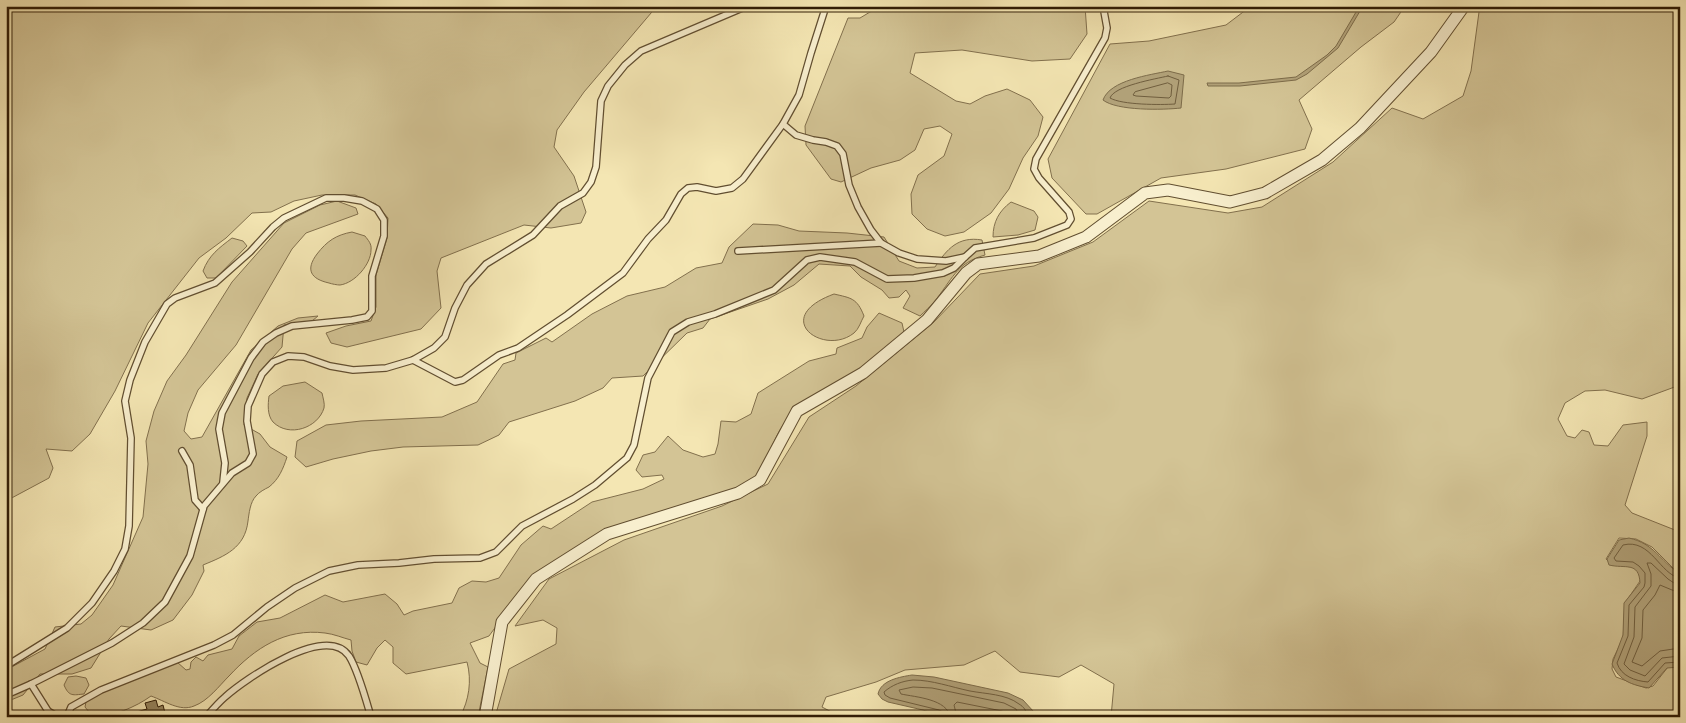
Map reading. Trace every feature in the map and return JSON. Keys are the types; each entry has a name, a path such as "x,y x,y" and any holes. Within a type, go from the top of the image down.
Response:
{"street":[{"path":"486,717 502,622 536,579 607,534 738,494 760,480 797,411 862,373 927,320 966,273 978,264 1038,256 1086,237 1145,193 1168,190 1230,202 1265,193 1322,160 1360,128 1424,59 1464,6"}],"lane":[{"path":"6,694 31,684 112,643 143,623 165,602 190,556 203,509 232,473 248,463 253,454 247,421 248,406 262,374 273,362 288,356 304,357 330,366 353,370 386,368 413,360 434,348 445,337 455,308 467,285 486,264 533,235 560,206 583,193 591,182 596,167 601,102 608,86 625,65 641,51 747,6"},
{"path":"413,360 455,382 463,380 499,355 518,348 567,315 623,273 648,239 666,220 681,194 688,188 697,187 716,191 732,188 743,179 783,124 798,95 826,6"},
{"path":"68,717 71,707 101,690 214,645 233,635 267,607 295,588 329,571 358,565 434,559 480,558 496,552 522,526 595,485 627,458 634,445 648,378 672,332 688,322 715,314 774,290 808,260 820,257 855,262 886,279 914,278 943,273 954,268 975,248 1034,238 1067,225 1070,219 1069,212 1039,178 1034,169 1036,159 1105,38 1108,28 1103,6"},
{"path":"783,124 796,136 837,146 843,154 849,185 858,207 881,243 899,253 918,259 946,261 965,257"},
{"path":"6,666 67,628 92,603 114,571 125,549 129,526 131,438 126,401 130,380 145,342 167,304 174,298 215,283 250,252 272,227 310,204 326,198 362,201 377,209 384,220 384,236 372,276 372,311 367,317 352,320 292,326 276,333 263,342 251,358 222,414 219,429 225,463 222,484"},
{"path":"738,251 881,243"},
{"path":"182,452 190,465 195,500 203,509"},
{"path":"225,463 228,468 233,470 240,468"},
{"path":"206,717 225,697 294,652 335,646 348,655 364,690 371,717"},
{"path":"31,684 48,711 58,717"}],"shaded area":[{"path":"6,6 657,6 584,92 557,130 554,147 574,176 586,212 581,223 551,228 524,225 441,258 437,271 441,308 421,329 347,347 331,343 326,333 346,326 371,321 376,307 376,275 387,238 388,218 376,204 355,195 322,195 294,201 271,212 252,213 226,238 199,258 148,323 115,391 90,434 72,451 46,449 53,468 49,478 6,501"},
{"path":"880,6 1085,6 1087,34 1070,59 1032,61 962,50 915,53 910,73 956,101 970,104 985,96 1007,89 1030,100 1043,117 1038,136 1023,158 1009,189 991,213 964,232 945,236 927,229 912,214 911,194 918,175 944,156 952,134 940,126 924,129 915,150 900,160 871,168 841,182 831,179 806,145 805,126 848,18 860,18"},
{"path":"1251,6 1405,6 1394,22 1361,47 1299,100 1312,129 1305,149 1226,169 1161,178 1097,214 1086,214 1052,178 1048,159 1110,44 1149,41 1226,25"},
{"path":"1483,6 1680,6 1680,385 1642,399 1605,390 1585,391 1565,403 1558,419 1567,436 1575,438 1582,430 1589,432 1594,445 1608,446 1623,425 1647,422 1647,436 1625,505 1632,513 1680,532 1680,575 1652,547 1636,539 1619,538 1606,559 1612,565 1633,567 1641,573 1640,581 1625,603 1623,639 1613,659 1612,669 1616,677 1646,688 1653,686 1668,667 1680,667 1680,717 1111,717 1114,684 1081,665 1059,677 1020,672 995,651 964,665 905,670 876,682 826,697 822,707 841,717 495,717 509,669 556,644 557,628 543,620 515,626 549,579 624,540 722,506 768,484 809,417 856,386 933,323 980,274 1034,266 1093,242 1149,201 1228,213 1262,207 1333,162 1392,108 1423,119 1463,96 1471,71 1479,12"},
{"path":"337,201 356,208 358,214 306,233 292,249 236,345 198,390 188,413 184,431 191,439 202,437 251,350 278,326 298,318 318,316 312,321 284,325 282,347 258,374 247,398 244,425 260,434 270,447 287,457 275,481 252,501 243,538 233,550 203,565 204,571 192,595 173,620 151,630 121,626 109,639 91,668 72,674 40,674 23,695 6,702 6,670 45,649 55,627 81,624 92,615 113,585 143,517 148,464 146,441 154,411 167,381 186,355 232,282 284,223 320,205"},
{"path":"1011,202 1034,211 1038,217 1035,230 1018,235 993,237 994,226 998,217"},
{"path":"753,224 778,225 799,231 884,237 899,261 917,268 935,267 949,249 966,240 982,240 985,255 975,258 955,273 932,304 920,316 903,308 910,296 906,290 899,297 889,298 882,290 861,277 850,266 819,264 794,285 768,299 710,319 703,328 687,333 643,376 612,378 603,388 575,401 509,422 499,435 478,445 403,447 371,451 306,467 295,457 297,441 326,425 361,421 442,417 477,402 503,364 515,360 516,353 546,338 552,342 592,314 627,296 665,287 696,268 722,263 729,247"},
{"path":"352,232 365,236 371,246 368,261 361,272 351,281 340,285 323,281 314,276 311,265 321,249 337,237"},
{"path":"232,238 243,241 247,246 216,278 207,278 203,271 208,260"},
{"path":"834,294 856,302 864,316 854,333 842,339 829,340 817,338 808,332 804,323 805,314 815,304"},
{"path":"879,313 902,323 904,332 872,361 785,422 762,467 750,482 732,492 604,531 532,577 489,636 470,643 480,663 488,667 478,717 460,717 466,704 469,690 467,662 406,674 393,663 393,647 385,640 377,648 367,665 356,662 351,640 310,632 284,637 260,649 239,666 209,697 194,706 178,707 151,696 124,711 100,717 93,717 85,707 86,702 92,697 177,662 186,670 190,669 191,662 196,657 203,661 208,655 232,649 239,636 257,622 280,618 325,595 343,602 385,594 397,604 404,615 413,611 452,603 459,588 472,581 486,582 499,578 521,545 543,526 551,529 592,502 643,489 664,479 662,475 642,477 636,470 643,455 655,452 668,436 683,450 703,457 715,454 721,421 736,422 751,414 758,393 809,361 836,354 837,348 862,338 867,327"},
{"path":"305,382 322,393 324,408 321,415 316,421 302,428 295,430 280,427 273,422 270,416 269,396 283,386"},
{"path":"68,677 86,678 89,685 84,694 72,694 68,692 64,685"}],"water":[{"path":"1363,6 1338,48 1307,74 1296,80 1240,86 1208,86 1207,83 1239,83 1296,77 1327,55 1336,46 1359,7"},
{"path":"1168,71 1184,75 1181,108 1129,108 1110,104 1103,100 1107,93 1122,83"},
{"path":"1629,538 1651,548 1680,574 1680,667 1667,668 1649,688 1622,678 1612,664 1623,635 1624,603 1640,583 1637,571 1630,567 1609,565 1607,559 1619,540"},
{"path":"912,675 934,677 1008,693 1023,700 1034,712 1030,717 944,717 888,702 878,694 887,682"}],"building":[{"path":"156,700 158,707 163,705 166,717 133,717 133,713 147,709 145,703"}]}
